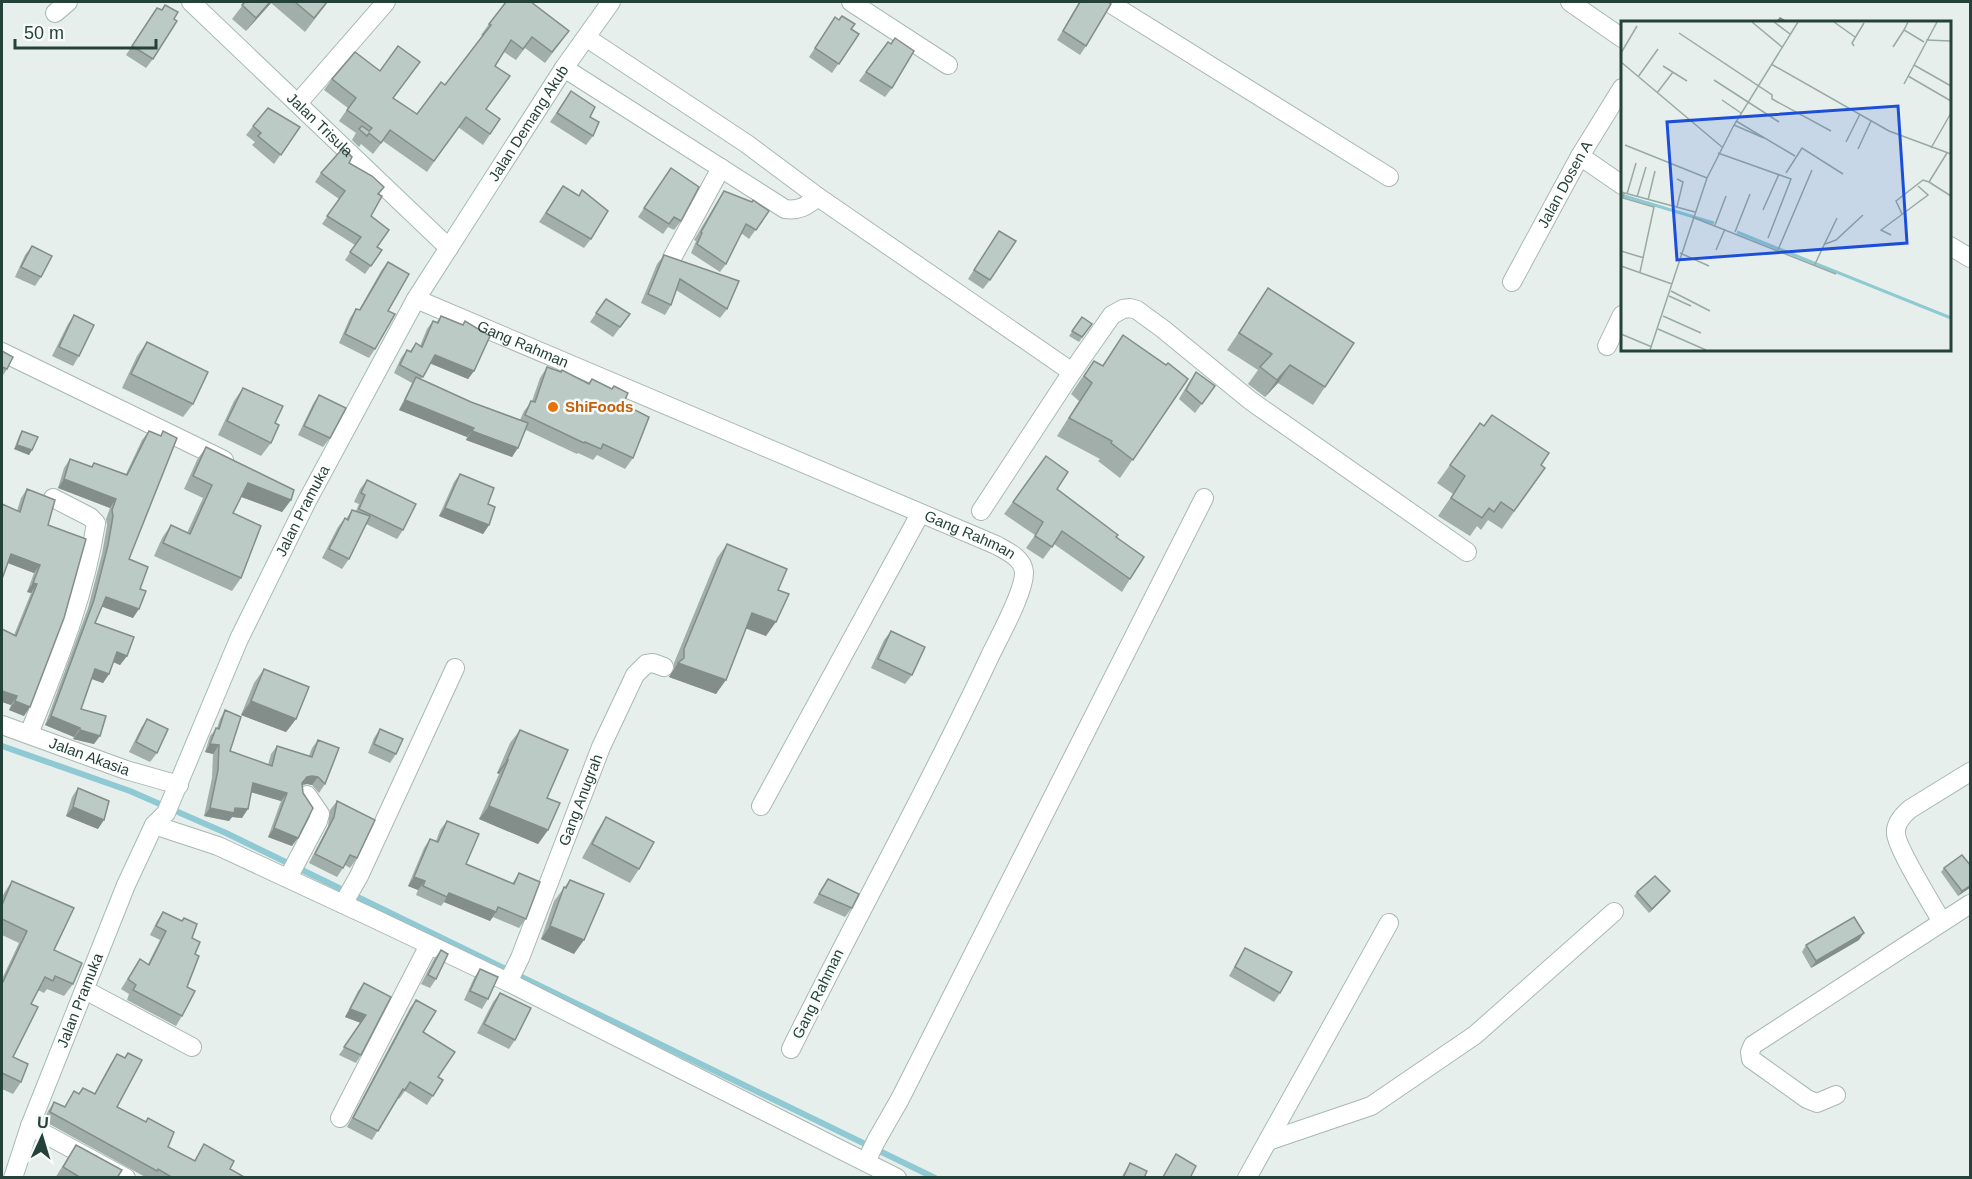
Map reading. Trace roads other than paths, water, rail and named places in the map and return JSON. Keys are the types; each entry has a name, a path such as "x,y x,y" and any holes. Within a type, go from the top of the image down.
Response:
{"street":[{"name":"Jalan Trisula","path":"191,2 449,248"},
{"path":"298,103 386,2"},
{"name":"Jalan Demang Akub","path":"449,248 564,68 611,2"},
{"path":"851,2 948,65"},
{"path":"1108,2 1389,177"},
{"path":"1570,2 1621,37"},
{"path":"587,38 747,144 818,197 1072,372"},
{"path":"564,68 785,209 796,210 818,197"},
{"name":"Jalan Dosen A","path":"1512,282 1580,156 1621,91"},
{"path":"1580,156 1621,184"},
{"path":"672,258 721,168"},
{"path":"1951,247 1971,258"},
{"name":"Jalan Pramuka","path":"13,1178 30,1126 126,885 177,789 239,639 302,498 416,299 449,248"},
{"name":"Gang Rahman","path":"416,299 996,545 1022,563 1024,572 1022,582 967,705 842,945 791,1049"},
{"path":"981,511 1112,315 1130,308 1137,310 1251,401 1467,552"},
{"path":"1607,345 1621,319"},
{"path":"2,352 243,470"},
{"path":"28,734 73,620 88,566 96,523 90,517 53,498"},
{"path":"866,1162 1204,498"},
{"path":"761,806 920,514"},
{"name":"Gang Anugrah","path":"509,980 520,958 601,747 635,675 646,664 653,663 664,667"},
{"path":"346,899 359,876 455,668"},
{"name":"Jalan Akasia","path":"2,725 177,789"},
{"path":"1942,922 1902,849 1896,834 1897,826 1902,815 1910,809 1971,772"},
{"path":"290,874 320,814 308,795"},
{"path":"160,819 218,846 346,899 429,945 509,980 897,1178"},
{"path":"1836,1095 1826,1101 1817,1102 1807,1099 1751,1059 1750,1052 1753,1045 1971,904"},
{"path":"1268,1141 1371,1106 1475,1035 1614,912"},
{"path":"1247,1178 1389,923"},
{"path":"340,1118 429,945"},
{"path":"85,990 192,1047"},
{"path":"30,1126 126,1178"}],"waterway":[{"path":"2,746 130,791 226,833 935,1178"}],"place":[{"name":"ShiFoods","path":"553,407"}]}
